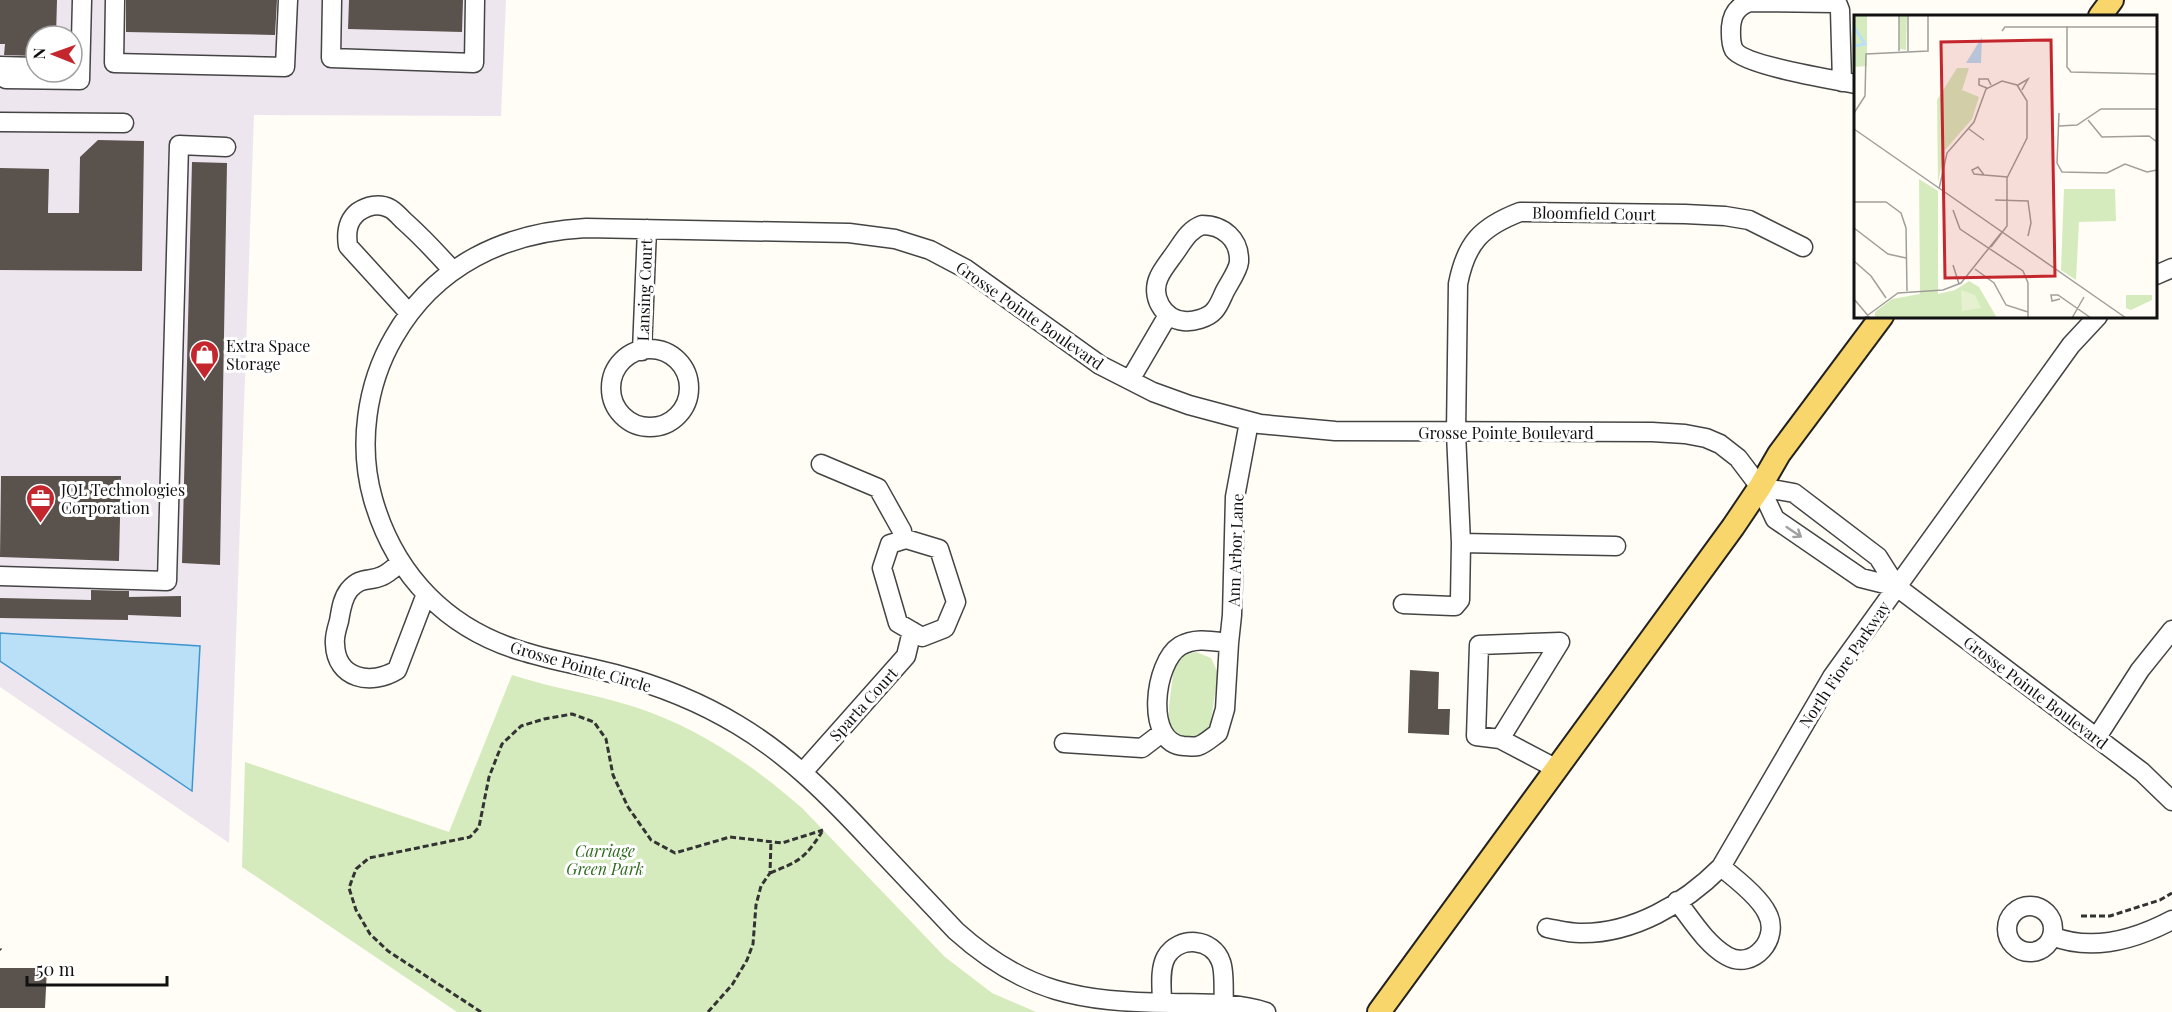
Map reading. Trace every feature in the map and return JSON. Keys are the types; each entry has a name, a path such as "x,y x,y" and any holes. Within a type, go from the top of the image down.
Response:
{"main road":[{"path":"2101,15 2112,0"},
{"path":"1379,1012 1760,487 1779,454 1881,318"}],"street":[{"path":"81,24 82,0"},
{"path":"114,63 115,0"},
{"path":"84,66 114,63 285,67 288,0"},
{"path":"332,0 331,58 474,63 475,0"},
{"path":"1750,2 1834,3 1838,5 1849,83 1766,65 1741,56 1735,50 1731,39 1732,22 1737,10 1750,2"},
{"path":"0,66 24,67"},
{"path":"0,76 6,79 24,79"},
{"path":"0,122 124,123"},
{"path":"0,576 168,581 179,145 226,147"},
{"path":"410,313 348,246 348,227 360,211 370,206 390,208 432,246 453,271"},
{"name":"Bloomfield Court","path":"1403,604 1452,606 1458,603 1461,543 1455,433 1458,284 1462,263 1478,237 1498,221 1520,212 1685,214 1749,220 1803,247"},
{"path":"1202,225 1212,225 1221,229 1235,243 1239,264 1214,312 1205,317 1187,321 1177,320 1168,315 1157,298 1158,278 1192,229 1202,225"},
{"name":"Grosse Pointe Boulevard","path":"433,288 453,271 483,252 513,239 558,229 849,232 895,239 930,250 966,269 1100,365 1189,405 1249,422 1335,431 1652,432 1706,438 1720,444 1738,458 1760,487 1775,519 1861,578 1897,587"},
{"name":"Lansing Court","path":"642,351 647,229"},
{"path":"2157,275 2172,268"},
{"name":"Grosse Pointe Circle","path":"433,288 410,313 388,346 370,394 366,461 370,489 379,521 391,547 439,609 475,632 501,644 650,684 708,709 766,743 803,772 976,949 1000,965 1051,990 1084,998 1116,1002 1224,1004 1266,1012"},
{"path":"1130,380 1168,315"},
{"name":"North Fiore Parkway","path":"1547,928 1577,933 1626,927 1648,918 1677,901 1721,867 1832,677 2071,345 2096,318"},
{"name":"Lansing Court","path":"659,350 670,355 680,364 686,375 689,387 687,400 677,416 661,426 648,427 624,418 616,408 612,396 615,371 623,360 642,351 659,350"},
{"name":"Ann Arbor Lane","path":"1163,732 1165,737 1178,745 1198,746 1218,733 1225,709 1232,615 1234,497 1249,422"},
{"path":"821,464 878,488 902,531 903,540"},
{"name":"Grosse Pointe Boulevard","path":"1760,487 1794,494 1878,557 1897,587 2142,772 2172,801"},
{"path":"906,539 939,549 956,602 945,627 922,637 912,631 898,623 882,568 890,544 906,539"},
{"path":"1461,543 1616,546"},
{"path":"401,562 382,577 363,580 348,591 342,602 334,642 336,654 343,665 352,674 375,680 387,677 397,670 426,594"},
{"path":"2097,737 2140,670 2172,630"},
{"name":"Sparta Court","path":"803,772 906,656 912,631"},
{"path":"1064,743 1142,748 1163,732 1158,718 1158,689 1165,661 1179,647 1199,640 1229,643"},
{"path":"1500,740 1560,642 1479,645 1476,736 1500,740 1557,769"},
{"path":"1677,901 1716,949 1730,958 1744,960 1755,956 1765,947 1770,938 1770,922 1767,912 1740,883 1721,867"},
{"path":"2052,936 2086,943 2109,943 2133,937 2172,920"},
{"path":"1162,1003 1163,968 1166,959 1172,950 1189,942 1208,946 1221,961 1224,1004"}],"path":[{"path":"481,1012 388,951 376,940 356,910 349,888 356,869 369,858 470,837 479,827 489,777 502,744 521,726 572,714 594,722 606,739 613,775 628,807 651,840 675,853 730,837 783,843 823,830 811,848 798,861 771,873 761,886 756,905 753,944 747,960 732,985 708,1012"},
{"path":"771,842 771,873"},
{"path":"2081,915 2110,916 2160,900 2172,893"}],"shaded area":[{"path":"0,0 506,0 501,116 254,115 229,843 0,687"}],"green space":[{"path":"1196,652 1211,658 1218,673 1210,727 1201,738 1189,739 1175,732 1169,719 1169,710 1177,663 1188,654"},
{"name":"Carriage Green Park","path":"512,675 604,698 658,715 702,736 744,762 802,808 945,957 992,993 1036,1012 457,1012 242,867 245,762 449,832"}],"water":[{"path":"0,633 200,646 192,791 0,661"}],"building":[{"path":"0,0 57,0 56,24 24,24 24,56 4,55 5,44 0,44"},
{"path":"126,0 277,0 275,35 126,32"},
{"path":"349,0 463,0 462,32 348,29"},
{"path":"98,140 144,141 142,271 0,270 0,168 49,169 48,213 79,213 80,157"},
{"name":"Extra Space Storage","path":"192,162 227,163 220,565 182,563"},
{"path":"1,476 121,476 119,561 0,557"},
{"path":"91,590 129,591 129,597 181,596 181,617 128,615 128,620 0,618 0,598 91,600"},
{"path":"1410,670 1439,672 1438,709 1450,709 1449,735 1408,733"},
{"path":"0,968 47,968 45,1008 0,1008"}],"place":[{"name":"Extra Space Storage","path":"205,380"},
{"name":"JQL Technologies Corporation","path":"40,524"}]}
